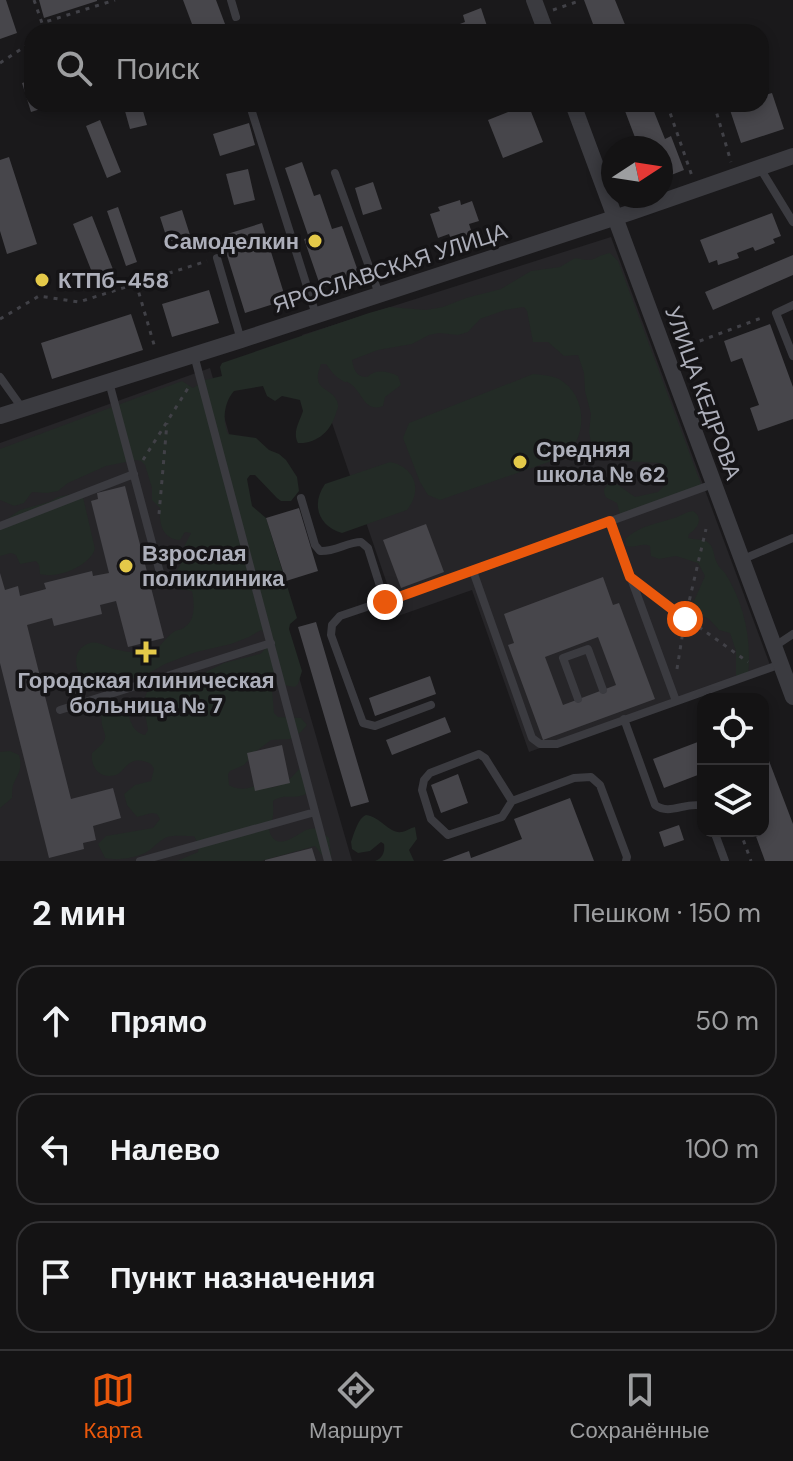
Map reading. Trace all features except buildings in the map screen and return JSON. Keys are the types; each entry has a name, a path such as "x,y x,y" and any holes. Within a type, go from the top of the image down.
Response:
{"street":[{"path":"534,0 543,24"},
{"name":"УЛИЦА КЕДРОВА","path":"576,112 793,697"},
{"name":"ЯРОСЛАВСКАЯ УЛИЦА","path":"0,416 614,218 793,156"}],"lane":[{"path":"231,0 236,17"},
{"path":"252,112 316,315"},
{"path":"760,168 793,222"},
{"path":"335,173 379,294"},
{"path":"217,258 241,340"},
{"path":"793,305 776,313 793,356"},
{"path":"194,355 328,861"},
{"path":"0,377 22,408"},
{"path":"109,381 163,584"},
{"path":"0,526 134,474"},
{"path":"431,705 375,726 363,723 331,635 332,625 340,616 713,484"},
{"path":"301,498 315,545 320,551 354,542 361,542 368,548 385,602"},
{"path":"610,521 675,697"},
{"path":"741,560 793,538"},
{"path":"473,571 532,738 540,744 557,744 589,728 675,697 781,664"},
{"path":"774,646 793,634"},
{"path":"60,710 271,643"},
{"path":"578,699 563,658 588,649 603,690"},
{"path":"617,719 655,805 667,811 689,804 697,805"},
{"path":"512,801 485,758 479,754 430,773 424,780 422,790 431,819 448,835 502,817 512,801 574,778 591,777 600,785 626,861"},
{"path":"140,861 315,812"},
{"path":"716,837 725,861"}],"path":[{"path":"34,0 42,23 115,0"},
{"path":"553,10 579,1"},
{"path":"0,63 24,47"},
{"path":"670,112 697,190"},
{"path":"716,112 736,177"},
{"path":"0,319 39,296 79,302 217,258"},
{"path":"136,283 160,365"},
{"path":"681,348 776,313"},
{"path":"134,474 198,372"},
{"path":"158,525 167,423"},
{"path":"675,697 685,619 706,529"},
{"path":"630,577 761,671"},
{"path":"742,837 751,861"}],"shaded area":[{"name":"Средняя школа № 62","path":"611,237 770,665 529,752 472,590 398,616 302,335"},
{"path":"610,253 618,261 701,484 696,490 620,514 617,503 605,495 604,489 608,484 618,485 635,497 658,492 666,484 664,467 660,463 627,461 591,442 591,414 578,355 564,356 548,342 533,342 524,307 480,319 468,332 429,335 412,344 378,350 352,360 360,376 382,372 398,376 401,385 385,397 383,406 368,405 352,385 336,376 326,364 321,364 319,383 335,398 338,407 327,431 305,443 298,443 296,439 303,411 300,400 282,396 275,401 267,396 263,386 234,391 225,412 228,434 256,438 286,460 297,477 299,491 291,501 281,501 255,475 247,479 252,506 266,518 297,618 289,629 302,671 295,687 280,685 272,689 274,713 278,717 301,718 307,725 290,739 271,740 244,765 230,771 229,785 242,789 256,785 275,787 304,767 309,785 306,794 273,801 269,831 273,838 281,842 317,828 329,838 331,856 327,858 322,855 315,846 261,861 177,861 198,852 199,846 194,836 180,836 167,837 136,856 105,858 98,844 106,836 153,828 160,819 152,813 137,817 127,805 124,794 135,785 151,781 154,769 151,764 134,761 118,774 110,776 101,774 94,767 92,753 105,738 102,713 125,706 134,727 145,735 148,730 143,703 147,692 192,679 224,663 260,654 265,647 265,633 261,630 231,644 196,652 142,677 110,681 96,691 90,687 77,667 76,660 82,647 99,643 128,652 151,651 189,623 194,610 192,591 181,589 175,573 184,559 184,547 191,533 185,532 180,540 165,533 160,508 152,500 145,465 136,460 106,466 68,483 58,491 32,492 24,503 14,506 0,500 0,449 182,381 193,388 205,380 222,376 222,363 369,313 390,307 426,310 443,307 501,289 531,271 560,267 575,258 591,260"},
{"name":"Городская клиническая больница № 7","path":"210,368 352,861 0,861 0,443"},
{"path":"533,374 559,379 577,398 581,425 572,448 563,457 440,500 428,495 403,438 409,423"},
{"path":"390,462 405,469 414,480 415,495 407,510 342,533 322,520 318,499 325,484"},
{"path":"72,494 83,497 95,549 86,561 71,570 47,575 40,574 36,561 20,564 16,555 11,553 0,556 0,524 20,510"},
{"path":"693,511 698,523 688,538 706,541 711,546 742,609 749,648 748,675 736,676 736,651 730,633 719,630 694,608 705,576 698,563 676,556 659,559 651,556 650,546 647,545 626,546 626,538 637,530"},
{"path":"10,751 19,755 20,767 12,798 0,808 0,752"},
{"path":"366,815 397,832 415,827 417,839 409,850 414,861 375,861 384,852 381,842 370,851 358,853 352,849 351,842 357,827"}],"place":[{"name":"Самоделкин","path":"315,241"},
{"name":"КТПб-458","path":"42,280"},
{"name":"Средняя школа № 62","path":"520,462"},
{"name":"Взрослая поликлиника","path":"126,566"},
{"name":"Городская клиническая больница № 7","path":"146,652"}],"route":[{"path":"385,602 610,521 630,577 685,619"}]}
